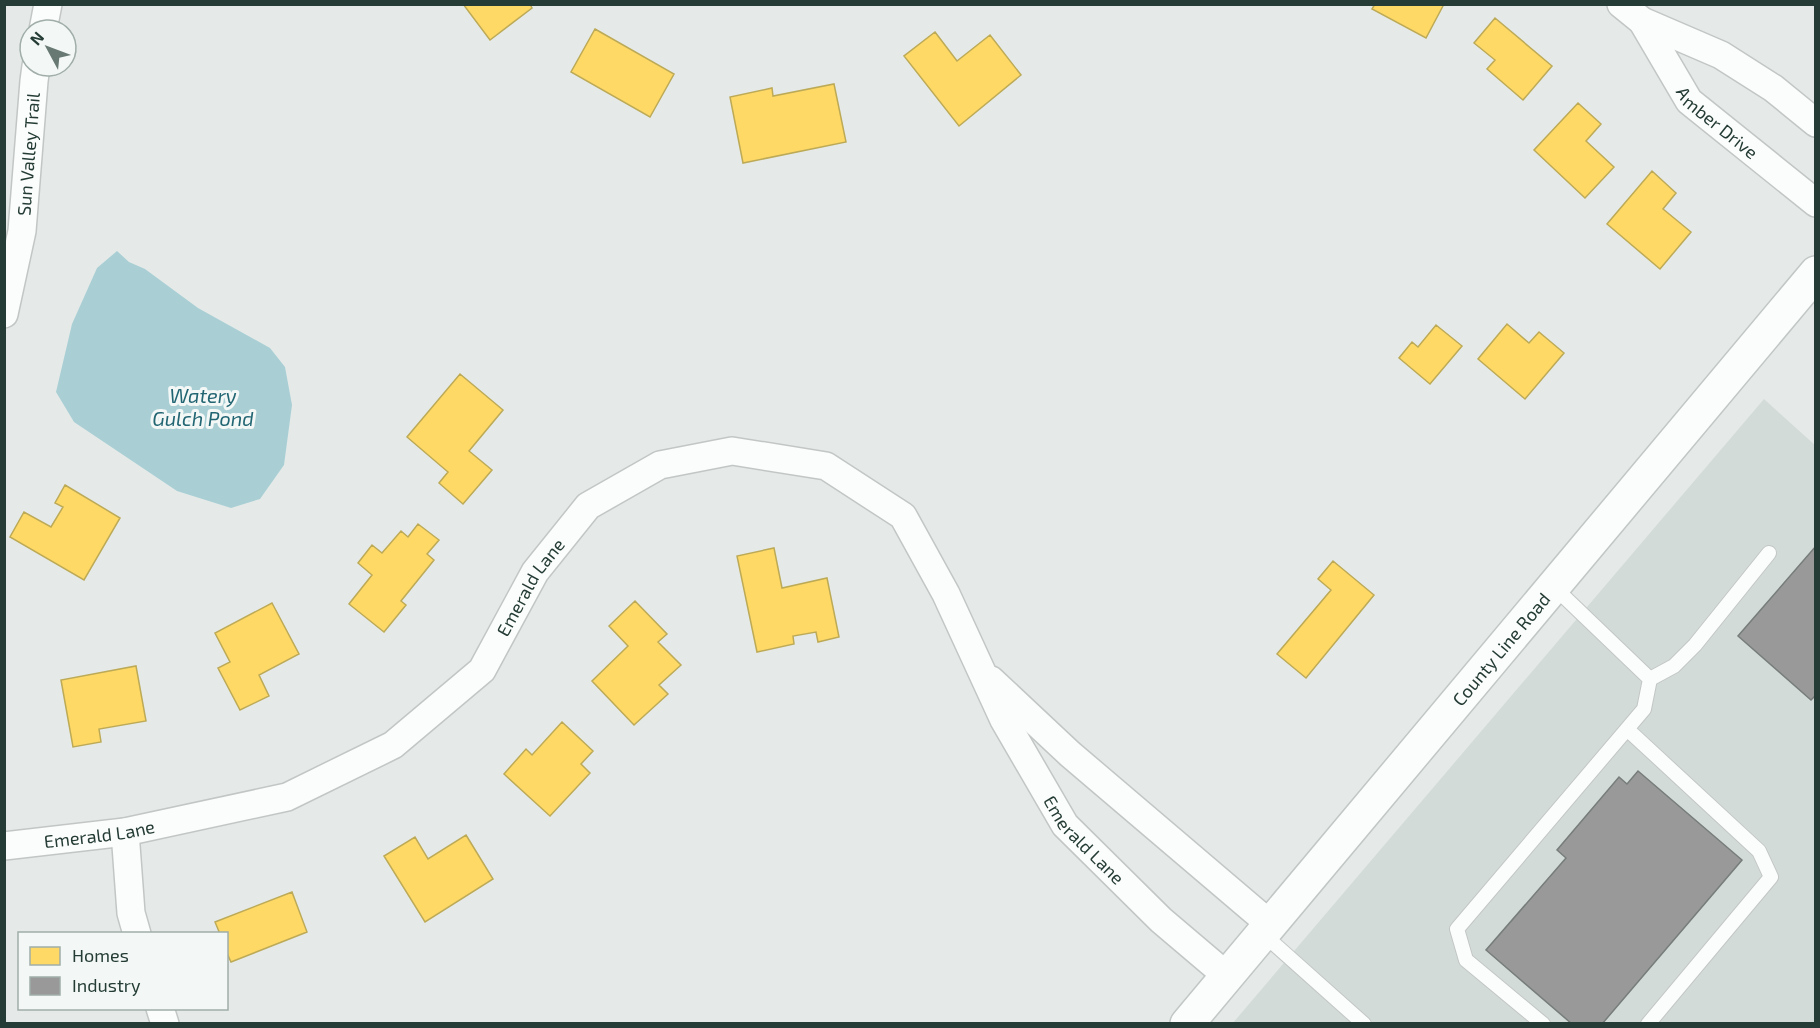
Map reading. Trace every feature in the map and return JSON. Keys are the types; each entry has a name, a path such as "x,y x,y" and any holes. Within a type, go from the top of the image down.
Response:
{"main road":[{"name":"County Line Road","path":"1187,1023 1815,273"}],"street":[{"name":"Amber Drive","path":"1631,13 1721,55 1773,88 1815,123"},
{"name":"Amber Drive","path":"1631,13 1689,100 1815,203"},
{"name":"Sun Valley Trail","path":"4,314 22,231 34,78"},
{"name":"Emerald Lane","path":"4,846 125,832 287,797 393,745 482,670 535,572 588,506 660,465 732,451 826,466 903,516 946,594 1004,720 1065,825 1161,920 1227,976"},
{"name":"Emerald Lane","path":"981,671 1267,930"},
{"path":"125,832 131,913 137,932"}],"lane":[{"path":"1650,679 1674,666 1695,645 1769,553"},
{"path":"1554,586 1650,679"},
{"path":"1543,1023 1466,960 1457,929 1644,709 1650,679"},
{"path":"1627,729 1759,851 1771,877 1648,1023"},
{"path":"1267,930 1364,1023"}],"shaded area":[{"path":"1764,399 1815,445 1815,1023 1232,1024"}],"water":[{"name":"Watery Gulch Pond","path":"117,251 129,262 145,269 198,308 270,348 285,367 292,405 284,465 260,499 231,508 177,491 74,422 56,392 72,324 97,268"}],"building: Homes":[{"path":"463,4 530,4 532,8 490,40"},
{"path":"1375,4 1444,4 1426,38 1372,9"},
{"path":"1495,18 1552,66 1523,100 1487,69 1495,60 1474,43"},
{"path":"595,29 674,74 650,117 571,72"},
{"path":"935,32 957,61 990,35 1021,75 959,126 904,56"},
{"path":"834,84 846,142 743,163 730,97 772,88 773,96"},
{"path":"1578,103 1601,124 1586,141 1614,167 1585,198 1534,150"},
{"path":"1652,171 1676,193 1663,209 1691,232 1660,269 1607,224"},
{"path":"1507,324 1529,343 1539,332 1564,353 1525,399 1478,359"},
{"path":"1436,325 1462,346 1430,384 1399,358 1412,342 1418,347"},
{"path":"460,374 503,410 469,451 492,470 463,504 439,483 448,472 407,437"},
{"path":"65,485 120,518 84,580 10,537 24,512 51,527 63,507 55,503"},
{"path":"418,524 439,540 427,554 434,560 401,601 406,605 384,632 349,604 372,575 358,563 372,545 382,553 401,531 408,537"},
{"path":"774,548 782,588 827,578 839,637 818,642 816,632 793,636 794,644 757,652 737,556"},
{"path":"1333,561 1374,595 1306,678 1277,654 1331,590 1318,579"},
{"path":"635,601 667,634 658,642 681,665 659,685 668,694 634,725 592,681 628,646 609,626"},
{"path":"272,603 299,654 259,675 269,696 240,710 218,668 230,662 215,633"},
{"path":"136,666 146,721 99,729 101,742 73,747 61,680"},
{"path":"562,722 593,751 581,764 590,773 550,816 504,774 526,749 532,755"},
{"path":"466,835 493,879 425,922 384,856 415,837 428,859"},
{"path":"292,892 307,932 231,962 228,955 228,932 219,932 215,922"}],"building: Industry":[{"path":"1816,546 1816,695 1811,700 1738,636"},
{"path":"1638,771 1742,860 1602,1024 1572,1024 1486,950 1566,858 1557,850 1619,777 1627,784"}]}
